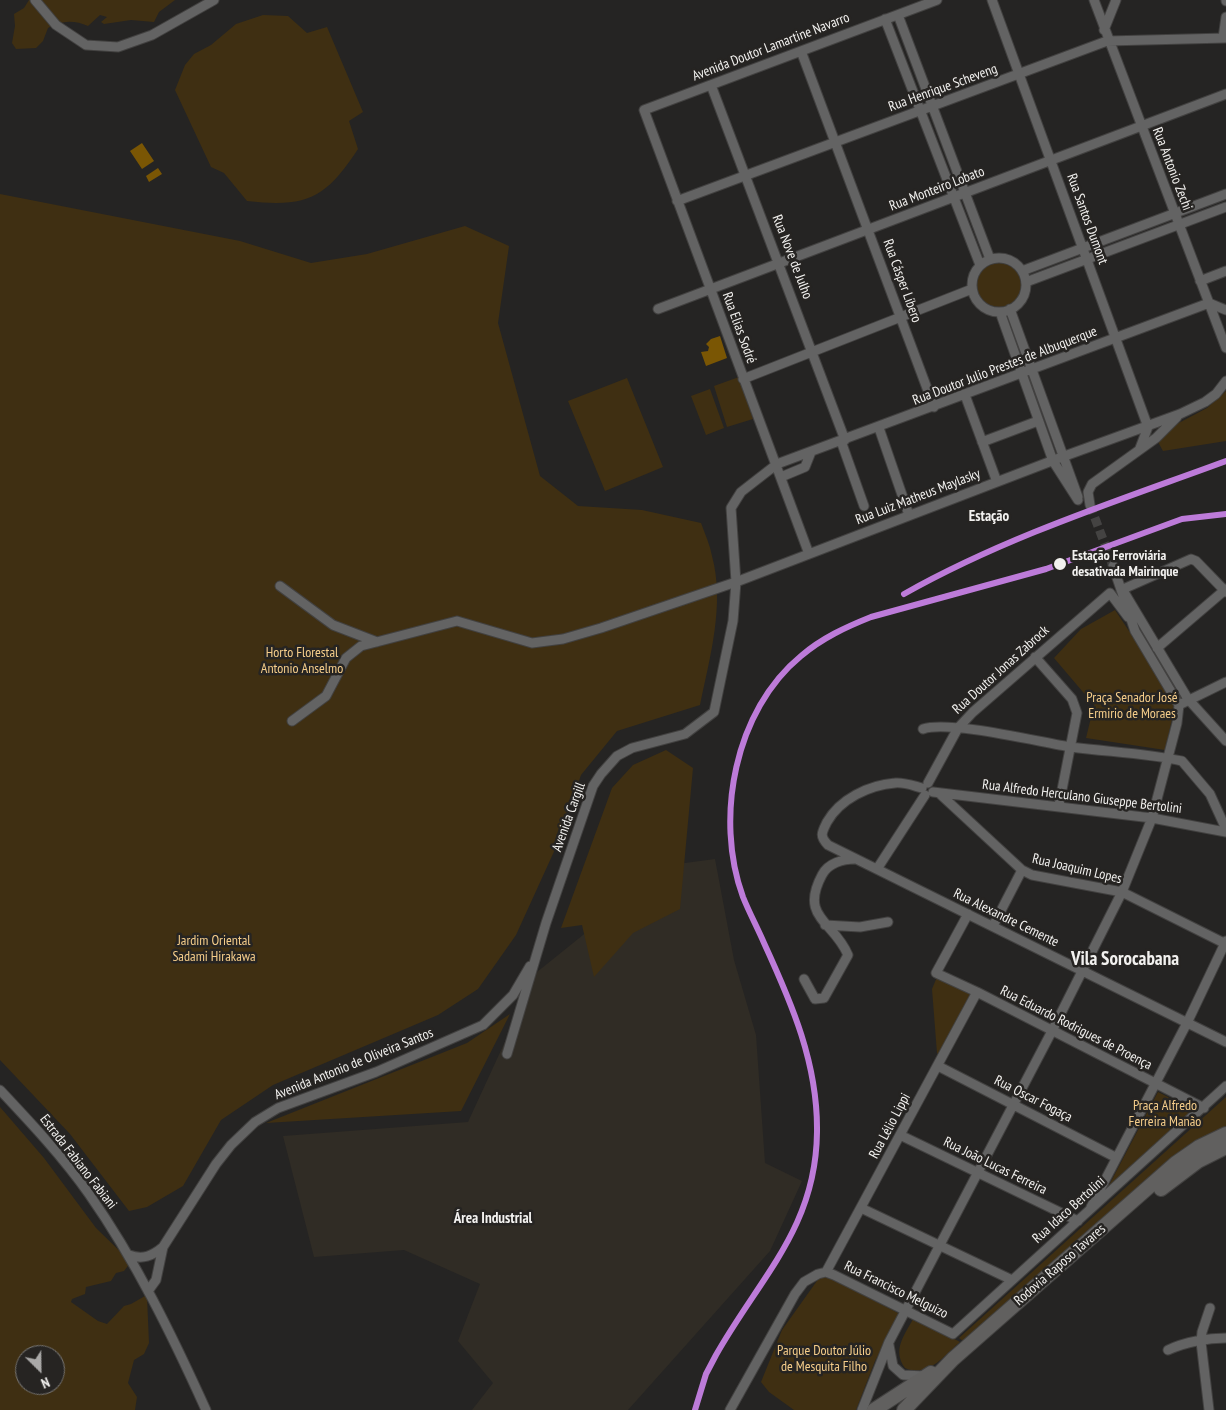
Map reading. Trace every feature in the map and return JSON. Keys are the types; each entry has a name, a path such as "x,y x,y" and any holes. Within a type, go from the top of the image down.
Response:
{"highway":[{"name":"Rodovia Raposo Tavares","path":"904,1410 937,1374 1176,1164 1199,1148 1226,1134"},
{"name":"Rodovia Raposo Tavares","path":"916,1410 947,1376 1172,1179 1198,1161 1226,1147"},
{"path":"874,1410 928,1376 975,1340"}],"street":[{"path":"35,0 56,25 86,45 118,46 152,35 214,0"},
{"name":"Avenida Doutor Lamartine Navarro","path":"644,110 937,0"},
{"name":"Rua Santos Dumont","path":"992,0 1148,427"},
{"path":"1104,30 1116,0"},
{"name":"Rua Antonio Zechi","path":"1096,1 1107,41 1226,348"},
{"path":"898,15 990,259"},
{"path":"1224,38 1226,17"},
{"path":"885,19 980,265"},
{"name":"Rua Henrique Scheveng","path":"677,201 1107,41 1224,38"},
{"name":"Rua Cásper Líbero","path":"801,51 934,407"},
{"name":"Rua Nove de Julho","path":"711,85 813,351 864,506"},
{"name":"Rua Monteiro Lobato","path":"658,309 1226,94"},
{"name":"Rua Elias Sodré","path":"644,110 743,379 782,477 809,554"},
{"path":"1022,271 1226,194"},
{"path":"1026,282 1226,206"},
{"path":"990,259 1008,259 1022,271 1026,282 1022,298 1010,310 992,311 979,303 972,290 972,281 980,265 990,259"},
{"path":"1200,281 1226,271"},
{"path":"743,379 972,290"},
{"path":"1208,303 1226,310"},
{"name":"Rua Doutor Julio Prestes de Albuquerque","path":"777,464 879,428 1208,303"},
{"path":"1000,312 1053,460 1078,500 1077,491 1062,457 1010,310"},
{"name":"Rua Luiz Matheus Maylasky","path":"292,721 326,696 346,658 353,651 377,642 457,620 532,643 563,639 611,625 736,582 1053,460 1148,427 1205,402 1216,394 1226,382"},
{"path":"965,395 997,482"},
{"path":"1090,505 1088,492 1092,484 1164,431 1180,414"},
{"path":"982,442 1038,421"},
{"path":"1140,448 1148,427"},
{"path":"879,428 909,515"},
{"path":"782,477 805,468 811,452"},
{"name":"Avenida Cargill","path":"507,1054 546,923 587,801 601,774 617,756 632,748 685,734 714,712 733,621 736,582 731,508 741,492 777,464"},
{"path":"1122,589 1191,560 1196,561 1225,590 1157,648"},
{"path":"862,1410 889,1342 1083,971 1122,892 1152,818 1177,723 1179,705 1128,617 1122,589 1113,566"},
{"path":"280,586 332,625 377,642"},
{"path":"1122,589 1188,699 1226,741"},
{"name":"Rua Doutor Jonas Zabrock","path":"877,869 930,790 958,728 1035,657 1110,593 1128,617"},
{"path":"1035,657 1076,705 1077,713 1059,805"},
{"path":"1179,705 1226,682"},
{"path":"923,729 932,726 958,728 1071,747 1182,761 1210,794 1226,831"},
{"name":"Rua Alfredo Herculano Giuseppe Bertolini","path":"828,845 821,833 832,813 843,803 862,792 896,783 930,790 1152,818 1226,831"},
{"name":"Rua Joaquim Lopes","path":"930,790 1022,870 1032,875 1122,892 1226,943"},
{"name":"Rua Alexandre Cemente","path":"828,845 1226,1042"},
{"path":"804,979 815,999 819,1000 824,998 845,963 848,955 845,948 817,914 813,900 823,872 839,861 858,860"},
{"path":"993,926 1022,870"},
{"name":"Rua Eduardo Rodrigues de Proença","path":"968,914 936,974 977,992 1204,1108"},
{"path":"825,925 860,927 888,922"},
{"name":"Avenida Antonio de Oliveira Santos","path":"148,1291 156,1280 163,1246 230,1145 255,1122 278,1108 376,1072 483,1025 513,995 526,975 546,923"},
{"path":"1089,1212 1115,1157 1187,1023 1226,943"},
{"name":"Rua Lélio Lippi","path":"826,1272 977,992"},
{"name":"Rua Oscar Fogaça","path":"938,1066 1115,1157"},
{"name":"Rua Idaco Bertolini","path":"954,1334 1226,1086"},
{"name":"Estrada Fabiano Fabiani","path":"0,1090 88,1193 129,1255"},
{"name":"Rua João Lucas Ferreira","path":"900,1135 1078,1221"},
{"path":"861,1208 1012,1280"},
{"path":"129,1255 138,1258 148,1257 163,1246"},
{"path":"129,1255 179,1350 206,1410"},
{"path":"730,1410 804,1282 826,1272"},
{"name":"Rua Francisco Melguizo","path":"826,1272 954,1334"},
{"path":"1209,1410 1201,1342 1202,1332 1210,1308"},
{"path":"1168,1350 1183,1343 1201,1342 1210,1338 1226,1338"},
{"path":"889,1342 894,1366 902,1375 928,1376"}],"shaded area":[{"path":"142,143 154,161 142,169 130,151"},
{"path":"158,168 162,174 149,182 146,176"},
{"path":"720,336 727,358 706,366 701,352 708,351 709,347 706,344 711,339"},
{"path":"715,859 734,960 756,1035 765,1163 802,1181 770,1251 628,1410 472,1410 493,1383 458,1341 480,1284 404,1250 314,1257 283,1136 468,1122 537,972 670,865"}],"green space":[{"path":"29,0 175,0 159,12 154,22 131,20 104,24 101,22 107,17 100,15 88,26 68,22 58,23 48,28 43,41 36,48 16,49 12,43 15,26 14,14 24,8"},
{"path":"263,15 288,16 307,33 327,27 363,112 349,121 358,149 347,166 325,189 300,201 268,203 247,201 224,173 211,167 175,90 185,65 194,54 211,45 236,24"},
{"name":"Horto Florestal Antonio Anselmo","path":"0,194 240,241 311,263 367,254 465,226 509,246 498,323 540,476 578,506 642,510 701,523 710,548 716,574 717,612 715,630 700,705 617,731 581,775 557,845 516,935 478,989 438,1015 273,1085 221,1120 183,1186 147,1207 129,1211 70,1134 0,1060"},
{"path":"995,263 1003,263 1015,269 1021,285 1015,301 1003,307 995,307 983,301 977,289 977,281 983,269"},
{"path":"739,377 753,419 727,427 714,386"},
{"path":"627,378 663,467 605,491 568,401"},
{"path":"710,389 724,428 706,435 691,396"},
{"path":"1226,391 1226,441 1163,451 1158,442 1175,425 1207,408"},
{"name":"Praça Senador José Ermirio de Moraes","path":"1115,610 1165,685 1175,706 1165,750 1086,738 1094,705 1054,658 1081,629"},
{"path":"666,750 693,768 680,909 633,933 594,977 582,925 561,928 612,788 633,765"},
{"path":"937,977 975,994 940,1056 937,1053 932,989"},
{"path":"510,1014 461,1111 266,1123 467,1043"},
{"name":"Praça Alfredo Ferreira Manão","path":"1158,1092 1194,1110 1107,1189"},
{"path":"1226,1097 1226,1126 1195,1143 963,1341 959,1338"},
{"path":"0,1107 44,1158 96,1228 131,1262 124,1271 116,1273 111,1281 86,1287 85,1294 72,1299 71,1302 98,1321 107,1324 124,1306 145,1296 147,1297 149,1343 144,1354 134,1360 128,1383 137,1397 135,1410 0,1410"},
{"name":"Parque Doutor Júlio de Mesquita Filho","path":"826,1276 900,1314 875,1361 856,1410 794,1410 769,1392 761,1382 782,1330 819,1278"},
{"path":"916,1318 960,1342 942,1359 921,1370 905,1368 901,1361 899,1349 906,1331 913,1319"}],"tunnel":[{"path":"1090,505 1113,566"}],"transit line":[{"path":"904,594 1022,537 1226,461"},
{"path":"695,1410 706,1374 716,1355 783,1250 796,1224 807,1196 814,1166 817,1132 816,1107 808,1058 784,989 743,897 734,866 731,834 731,800 736,767 746,735 760,705 778,679 801,656 826,638 871,617 1046,569 1182,519 1226,514"}],"place":[{"name":"Estação Ferroviária desativada Mairinque","path":"1060,564"}],"district":[{"name":"Estação","path":"989,517"},
{"name":"Vila Sorocabana","path":"1125,960"},
{"name":"Área Industrial","path":"493,1219"}],"park label":[{"name":"Jardim Oriental Sadami Hirakawa","path":"214,950"}]}
